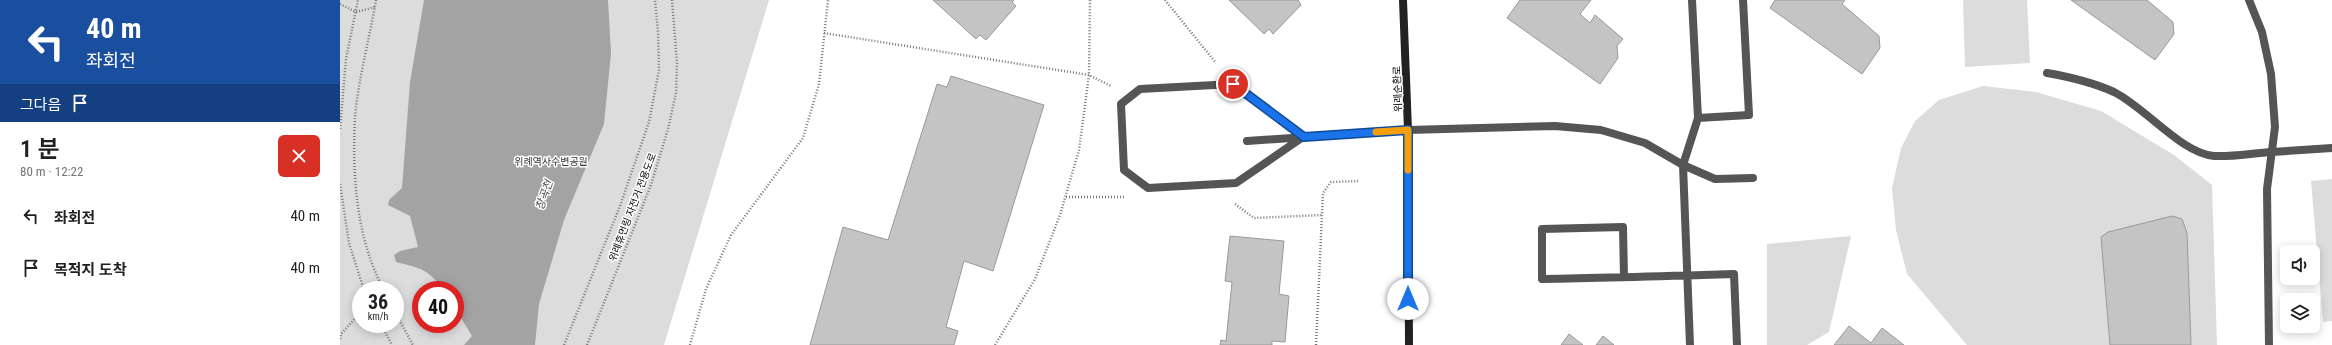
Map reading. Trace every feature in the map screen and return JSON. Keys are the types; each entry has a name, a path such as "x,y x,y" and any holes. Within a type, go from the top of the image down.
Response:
{"street":[{"name":"위례순환로","path":"1403,0 1408,130 1409,345"},
{"path":"1690,345 1683,165 1698,118 1692,0"},
{"path":"1698,118 1749,115 1743,0"},
{"path":"2249,0 2262,32 2271,74 2275,127 2267,190 2269,345"},
{"path":"2047,73 2084,80 2115,92 2146,112 2188,148 2213,156 2332,148"},
{"path":"1233,84 1304,137 1236,183 1148,188 1124,170 1121,104 1140,89 1233,84"},
{"path":"1247,141 1408,130 1555,126 1601,130 1645,143 1683,165 1715,179 1753,178"},
{"path":"1624,277 1623,227 1542,229 1542,279 1687,276 1734,274 1737,345"}],"path":[{"path":"340,129 346,59 358,0"},
{"path":"376,0 355,116 356,178 361,227 381,281"},
{"path":"564,345 620,206 649,122 659,70 655,0"},
{"name":"위례휴먼링 자전거 전용도로","path":"587,345 651,185 668,129 676,93 676,63 672,0"},
{"path":"690,345 706,289 731,236 803,138 819,84 828,0"},
{"path":"995,345 1035,279 1060,215 1079,150 1090,75 1090,0"},
{"path":"1165,0 1233,84"},
{"path":"340,4 356,12 375,7"},
{"path":"824,33 1090,75"},
{"path":"1316,345 1323,193 1331,182 1360,181"},
{"path":"340,184 348,243 361,281"},
{"path":"340,339 341,334 352,322"},
{"path":"404,328 413,345"},
{"path":"386,333 392,345"}],"green space":[{"name":"위례역사수변공원","path":"340,0 769,0 664,345 340,345"},
{"path":"1963,0 2027,0 2030,63 1965,67"},
{"path":"1983,86 2036,92 2101,111 2174,155 2212,185 2217,345 1967,345 1907,274 1896,230 1892,188 1901,148 1915,121 1939,100"},
{"path":"2332,179 2332,321 2323,322 2320,285 2320,245 2316,245 2311,181"},
{"path":"1851,236 1829,332 1807,345 1767,345 1767,244"}],"water":[{"name":"창곡천","path":"424,0 608,0 611,53 604,124 564,220 539,304 535,345 464,345 472,336 464,323 464,281 436,281 423,270 396,262 394,255 400,251 418,247 410,216 388,205 389,200 402,188 410,82"}],"building":[{"path":"933,0 1014,0 1012,2 1016,6 986,40 980,35 976,39"},
{"path":"1229,0 1298,0 1301,5 1273,34 1269,29 1264,34"},
{"path":"1520,0 1591,0 1580,14 1590,23 1595,15 1623,39 1617,46 1618,58 1600,84 1507,18"},
{"path":"1775,0 1845,0 1842,4 1879,36 1880,48 1862,74 1770,8"},
{"path":"2071,0 2147,0 2173,22 2174,34 2155,60"},
{"path":"951,76 1044,105 993,271 964,261 946,327 958,331 954,345 810,345 843,227 888,240 937,84 947,87"},
{"path":"2172,216 2182,219 2187,233 2191,345 2110,345 2101,237 2108,232"},
{"path":"1230,236 1284,241 1279,294 1289,296 1285,342 1272,341 1272,345 1220,345 1221,340 1226,341 1232,282 1225,281"},
{"path":"1849,326 1871,343 1882,328 1904,345 1834,345"},
{"path":"1569,334 1583,345 1561,345"},
{"path":"1603,336 1614,345 1596,345"}],"slow traffic":[{"path":"1376,132 1408,130 1408,170"}],"route":[{"path":"1233,84 1304,137 1408,130 1408,299"}]}
